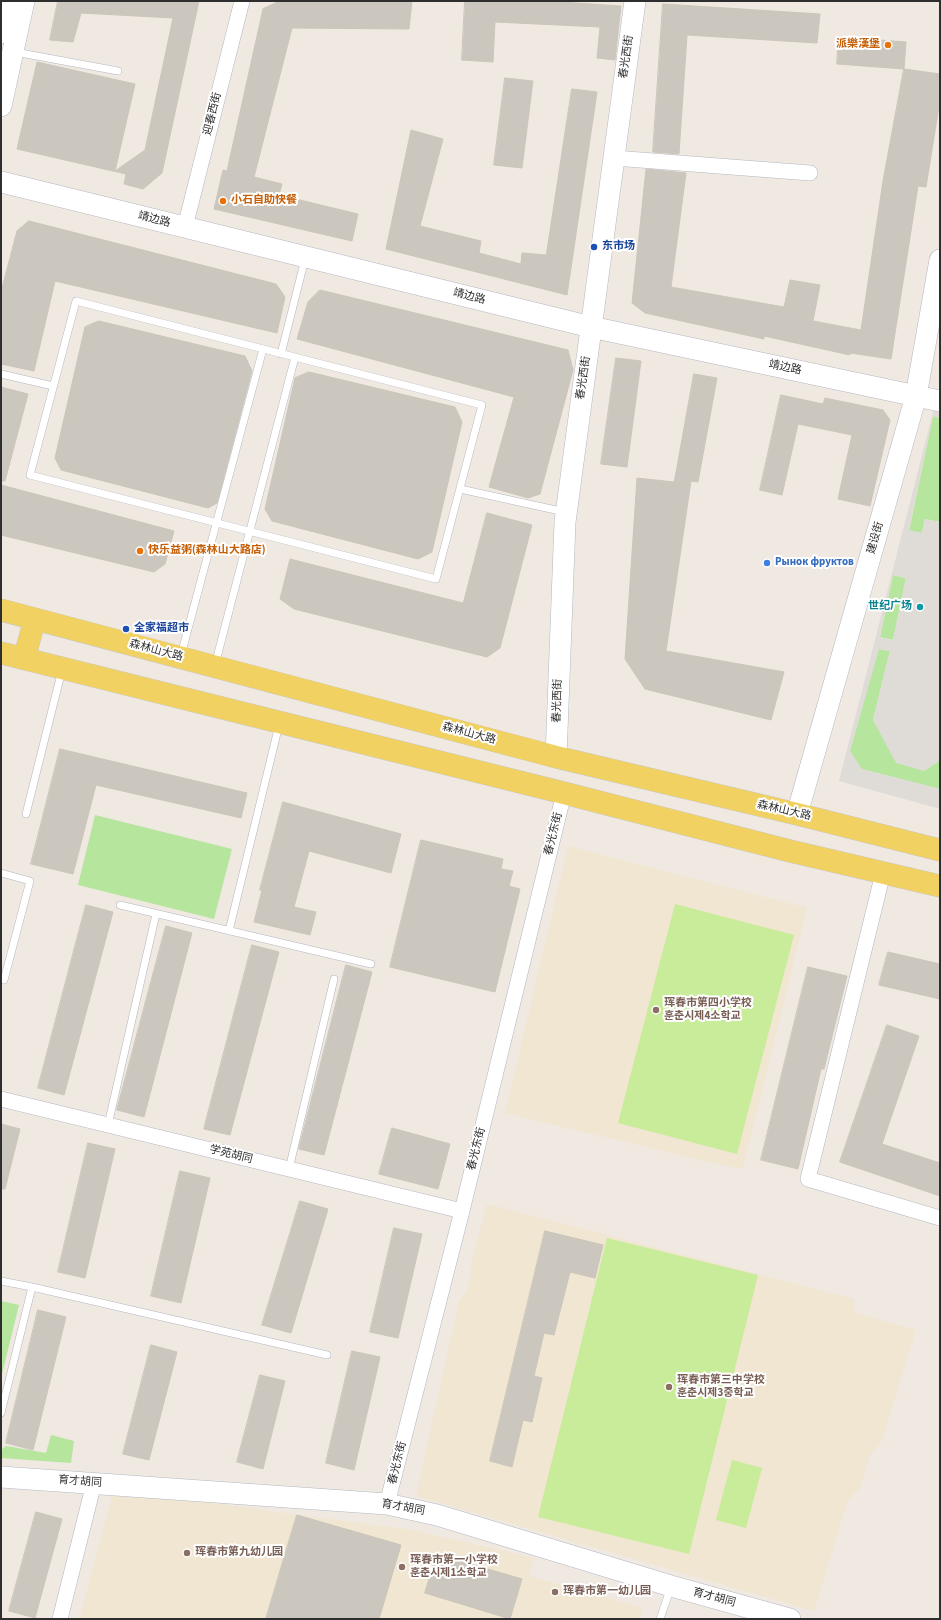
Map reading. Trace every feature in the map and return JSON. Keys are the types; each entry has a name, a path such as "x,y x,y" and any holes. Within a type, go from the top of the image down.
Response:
{"main road":[{"name":"森林山大路","path":"1,610 556,757 797,814 940,850"},
{"path":"24,659 35,619"},
{"path":"1,653 783,849 940,886"}],"street":[{"path":"1,33 8,1"},
{"path":"1,106 24,1"},
{"name":"迎春西街","path":"185,228 242,1"},
{"name":"春光西街","path":"556,757 566,513 635,1"},
{"path":"614,158 810,174"},
{"name":"靖边路","path":"1,182 591,327 940,400"},
{"name":"建设街","path":"797,814 916,396 940,260"},
{"name":"春光东街","path":"387,1504 462,1211 564,793"},
{"path":"883,873 808,1179 940,1218"},
{"name":"学苑胡同","path":"1,1099 462,1211"},
{"name":"育才胡同","path":"1,1477 387,1504 437,1515 671,1586 790,1619"},
{"path":"60,1619 94,1484"}],"lane":[{"path":"13,52 118,71"},
{"path":"281,354 305,257"},
{"path":"76,301 263,349 482,405 436,579 30,475 76,301"},
{"path":"180,657 263,349"},
{"path":"215,666 295,357"},
{"path":"1,374 53,386"},
{"path":"460,490 566,513"},
{"path":"26,814 62,668"},
{"path":"229,931 280,722"},
{"path":"1,873 30,881 4,980"},
{"path":"120,905 371,964"},
{"path":"108,1125 156,914"},
{"path":"289,1169 334,979"},
{"path":"1,1281 327,1355"},
{"path":"1,1413 32,1287"},
{"path":"660,1619 671,1586"}],"shaded area":[{"name":"世纪广场","path":"934,408 940,409 940,418 933,416 909,530 922,533 925,519 940,522 940,760 924,771 896,763 873,720 890,651 879,649 850,751 862,769 940,789 940,809 839,781","holes":["893,575 906,578 893,640 880,637"]},
{"name":"珲春市第四小学校 훈춘시제4소학교","path":"568,846 807,908 743,1168 729,1167 505,1113"},
{"name":"珲春市第三中学校 훈춘시제3중학교","path":"487,1204 854,1299 853,1312 916,1330 881,1443 871,1453 859,1489 848,1500 814,1611 416,1496 459,1301 466,1292 472,1271 470,1267"},
{"path":"114,1490 412,1530 534,1558 529,1576 643,1608 639,1619 79,1619"}],"green space":[{"path":"933,416 940,418 940,522 925,519 922,533 909,531"},
{"path":"893,575 906,578 893,640 880,637"},
{"path":"878,649 890,651 873,720 924,771 940,760 940,789 861,769 850,751"},
{"path":"95,815 232,849 214,919 78,885"},
{"path":"675,904 794,935 737,1154 618,1123"},
{"path":"607,1238 758,1275 689,1554 538,1517"},
{"path":"1,1301 19,1305 1,1378"},
{"path":"51,1435 74,1441 71,1463 1,1458 1,1450 6,1446 46,1453"},
{"path":"732,1460 762,1468 746,1528 716,1520"}],"building":[{"path":"58,1 199,1 162,173 143,189 124,184 126,174 17,149 37,62 135,84 115,171 145,150 173,18 81,13 73,42 50,40"},
{"path":"280,1 412,1 409,29 292,28 254,177 282,184 279,195 358,214 352,241 214,209 223,170 227,171 263,9"},
{"path":"465,1 547,1 621,6 615,60 597,58 600,27 495,22 493,62 462,60"},
{"path":"663,4 820,14 817,43 687,35 679,154 653,152"},
{"path":"839,37 906,42 904,69 837,64"},
{"path":"904,69 940,74 940,100 926,187 918,186 891,359 850,353 850,355 764,336 764,339 645,313 632,303 646,169 686,173 671,287 784,307 790,280 820,285 813,321 861,330 883,181"},
{"path":"505,78 533,81 522,168 494,165"},
{"path":"572,89 597,92 567,295 386,249 411,130 443,139 420,226 481,241 479,253 521,264 522,253 546,255"},
{"path":"29,221 276,284 285,297 277,333 55,281 34,371 1,364 1,292 17,231"},
{"path":"320,290 568,350 573,370 540,494 528,498 489,487 514,397 297,339 308,302"},
{"path":"99,321 245,356 252,371 217,503 208,508 61,470 55,458 85,327"},
{"path":"616,358 641,361 627,467 601,464"},
{"path":"309,372 455,407 462,422 432,552 418,559 272,521 265,509 295,378"},
{"path":"694,374 717,378 698,482 691,481 666,651 784,672 771,720 645,689 625,659 637,478 674,482"},
{"path":"1,387 28,394 5,481 1,481"},
{"path":"781,395 823,404 825,398 883,410 890,420 870,506 838,499 852,435 798,424 782,495 760,490"},
{"path":"1,485 174,531 165,564 154,572 1,535"},
{"path":"487,513 532,525 500,648 487,657 294,609 280,599 290,559 463,603"},
{"path":"60,749 247,793 241,818 96,785 73,874 31,864"},
{"path":"283,802 401,834 391,873 309,851 294,907 316,912 310,935 254,922 262,890 260,890"},
{"path":"421,840 503,859 501,869 513,871 509,886 520,889 495,992 390,967"},
{"path":"86,905 113,912 64,1095 38,1088"},
{"path":"166,926 192,933 144,1117 117,1110"},
{"path":"252,945 279,952 230,1135 204,1129"},
{"path":"888,952 940,964 940,999 879,985"},
{"path":"346,965 372,972 324,1155 299,1149"},
{"path":"808,967 847,976 824,1069 821,1069 798,1169 761,1160"},
{"path":"887,1025 919,1036 882,1144 940,1163 940,1196 840,1162"},
{"path":"1,1124 20,1129 5,1189 1,1189"},
{"path":"392,1128 450,1144 438,1189 379,1174"},
{"path":"88,1143 115,1149 85,1278 58,1272"},
{"path":"180,1171 210,1178 181,1303 151,1296"},
{"path":"300,1201 328,1209 291,1333 262,1325"},
{"path":"394,1228 422,1234 398,1338 370,1332"},
{"path":"545,1231 603,1245 595,1278 570,1272 554,1335 544,1333 534,1376 542,1378 532,1422 523,1420 512,1467 490,1461"},
{"path":"38,1310 66,1317 33,1450 6,1443"},
{"path":"151,1345 177,1352 149,1460 123,1454"},
{"path":"352,1351 380,1357 354,1470 326,1463"},
{"path":"260,1375 285,1381 263,1469 237,1462"},
{"path":"36,1512 62,1519 35,1618 9,1611"},
{"path":"297,1515 401,1545 379,1619 266,1619"},
{"path":"437,1554 522,1579 510,1619 425,1593"}],"place":[{"name":"派樂漢堡","path":"888,45"},
{"name":"小石自助快餐","path":"223,201"},
{"name":"东市场","path":"594,247"},
{"name":"快乐益粥(森林山大路店)","path":"140,551"},
{"name":"Рынок фруктов","path":"767,563"},
{"name":"世纪广场","path":"920,607"},
{"name":"全家福超市","path":"126,629"},
{"name":"珲春市第四小学校 훈춘시제4소학교","path":"656,1010"},
{"name":"珲春市第三中学校 훈춘시제3중학교","path":"669,1387"},
{"name":"珲春市第九幼儿园","path":"187,1553"},
{"name":"珲春市第一小学校 훈춘시제1소학교","path":"402,1567"},
{"name":"珲春市第一幼儿园","path":"555,1592"}]}
